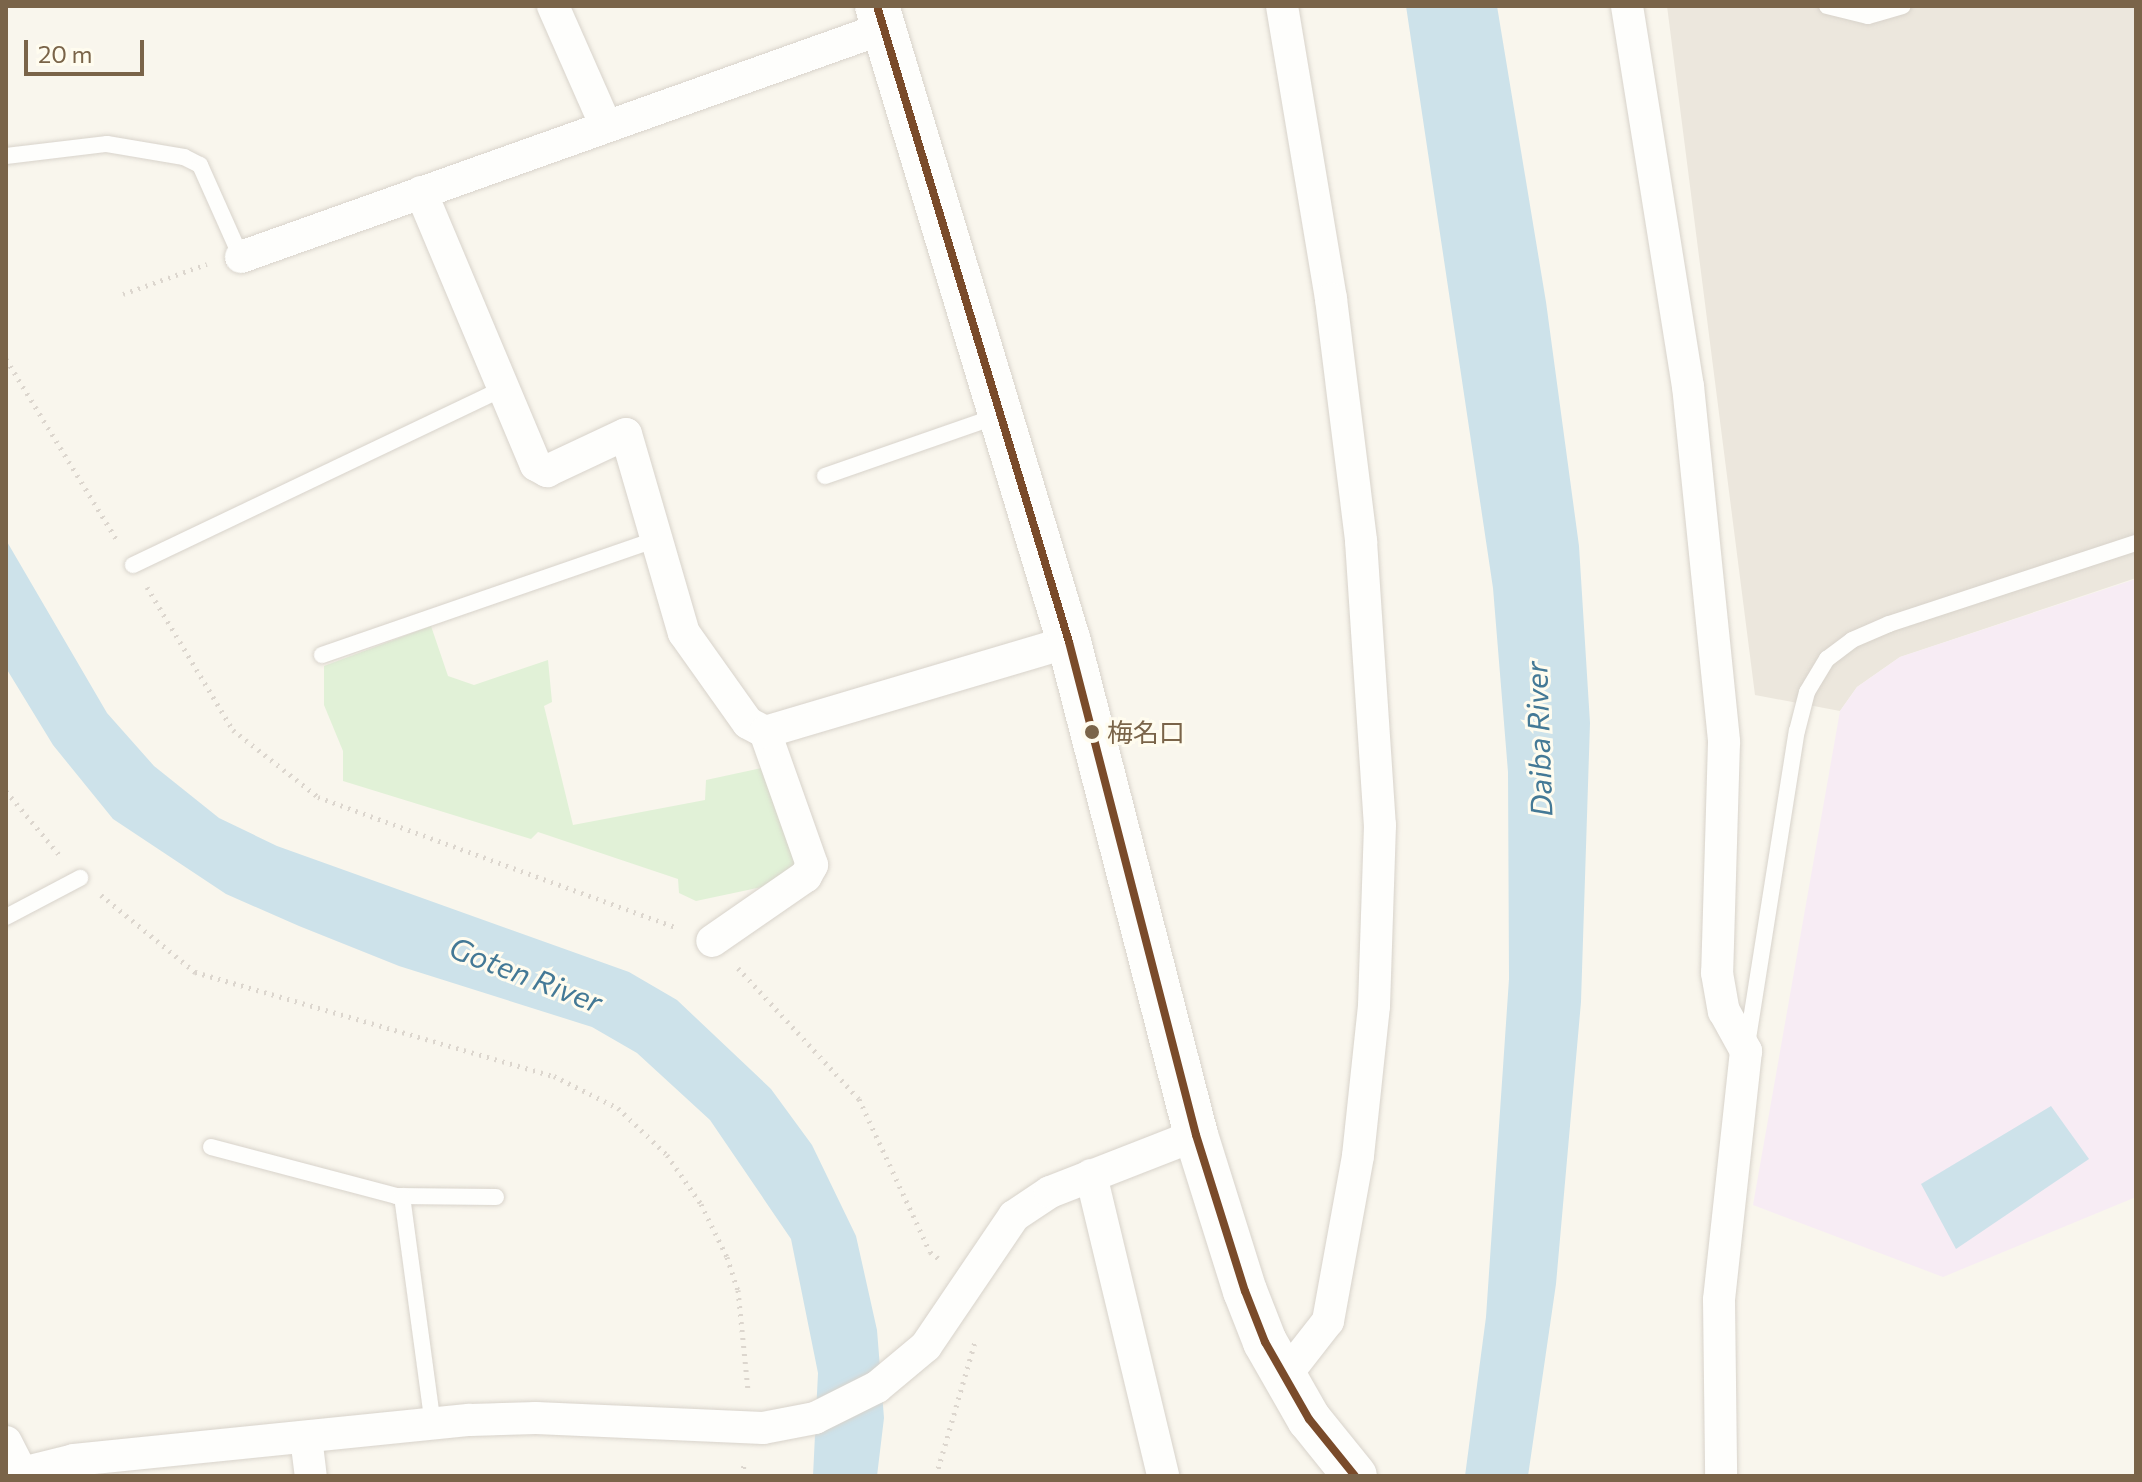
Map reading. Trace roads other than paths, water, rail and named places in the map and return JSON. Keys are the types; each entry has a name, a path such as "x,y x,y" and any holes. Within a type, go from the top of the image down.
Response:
{"main road":[{"path":"880,17 1069,642 1196,1135 1245,1291 1285,1376 1324,1439 1355,1476"}],"street":[{"path":"553,6 606,126"},
{"path":"1282,6 1331,299 1353,481 1380,825 1374,1006 1355,1171 1328,1321 1285,1376"},
{"path":"1627,6 1688,386 1718,668 1724,742 1717,973 1724,1011 1746,1051 1719,1300 1721,1476"},
{"path":"240,255 606,126 880,17"},
{"path":"421,192 539,469 556,467 626,434 655,540 694,650 748,723 765,732 812,865 806,876 712,941"},
{"path":"765,732 1069,642"},
{"path":"6,1442 20,1475 74,1460 433,1424 536,1418 755,1427 815,1418 855,1401 926,1346 1014,1216 1050,1192 1196,1135"},
{"path":"1091,1175 1163,1476"},
{"path":"306,1437 311,1476"}],"lane":[{"path":"1827,6 1868,16 1903,6"},
{"path":"6,156 107,144 184,157 200,165 240,255"},
{"path":"133,565 504,388"},
{"path":"825,476 1002,414"},
{"path":"322,655 655,540"},
{"path":"1746,1051 1797,731 1807,692 1827,659 1852,640 1889,624 2136,543"},
{"path":"6,917 80,878"},
{"path":"211,1147 402,1196 496,1197"},
{"path":"402,1196 433,1424"}],"water":[{"name":"Daiba River","path":"1406,6 1497,6 1546,302 1579,546 1590,723 1581,1002 1556,1284 1528,1476 1465,1476 1486,1317 1509,979 1508,772 1493,588"},
{"name":"Goten River","path":"6,540 107,713 154,766 219,818 277,846 629,972 677,1000 771,1089 812,1145 856,1236 877,1330 884,1418 877,1476 813,1476 818,1373 791,1239 710,1120 637,1053 592,1027 399,966 299,926 226,894 113,819 53,745 6,668"},
{"path":"2051,1106 2089,1159 1956,1249 1921,1184"}],"place":[{"name":"梅名口","path":"1092,732"}]}
